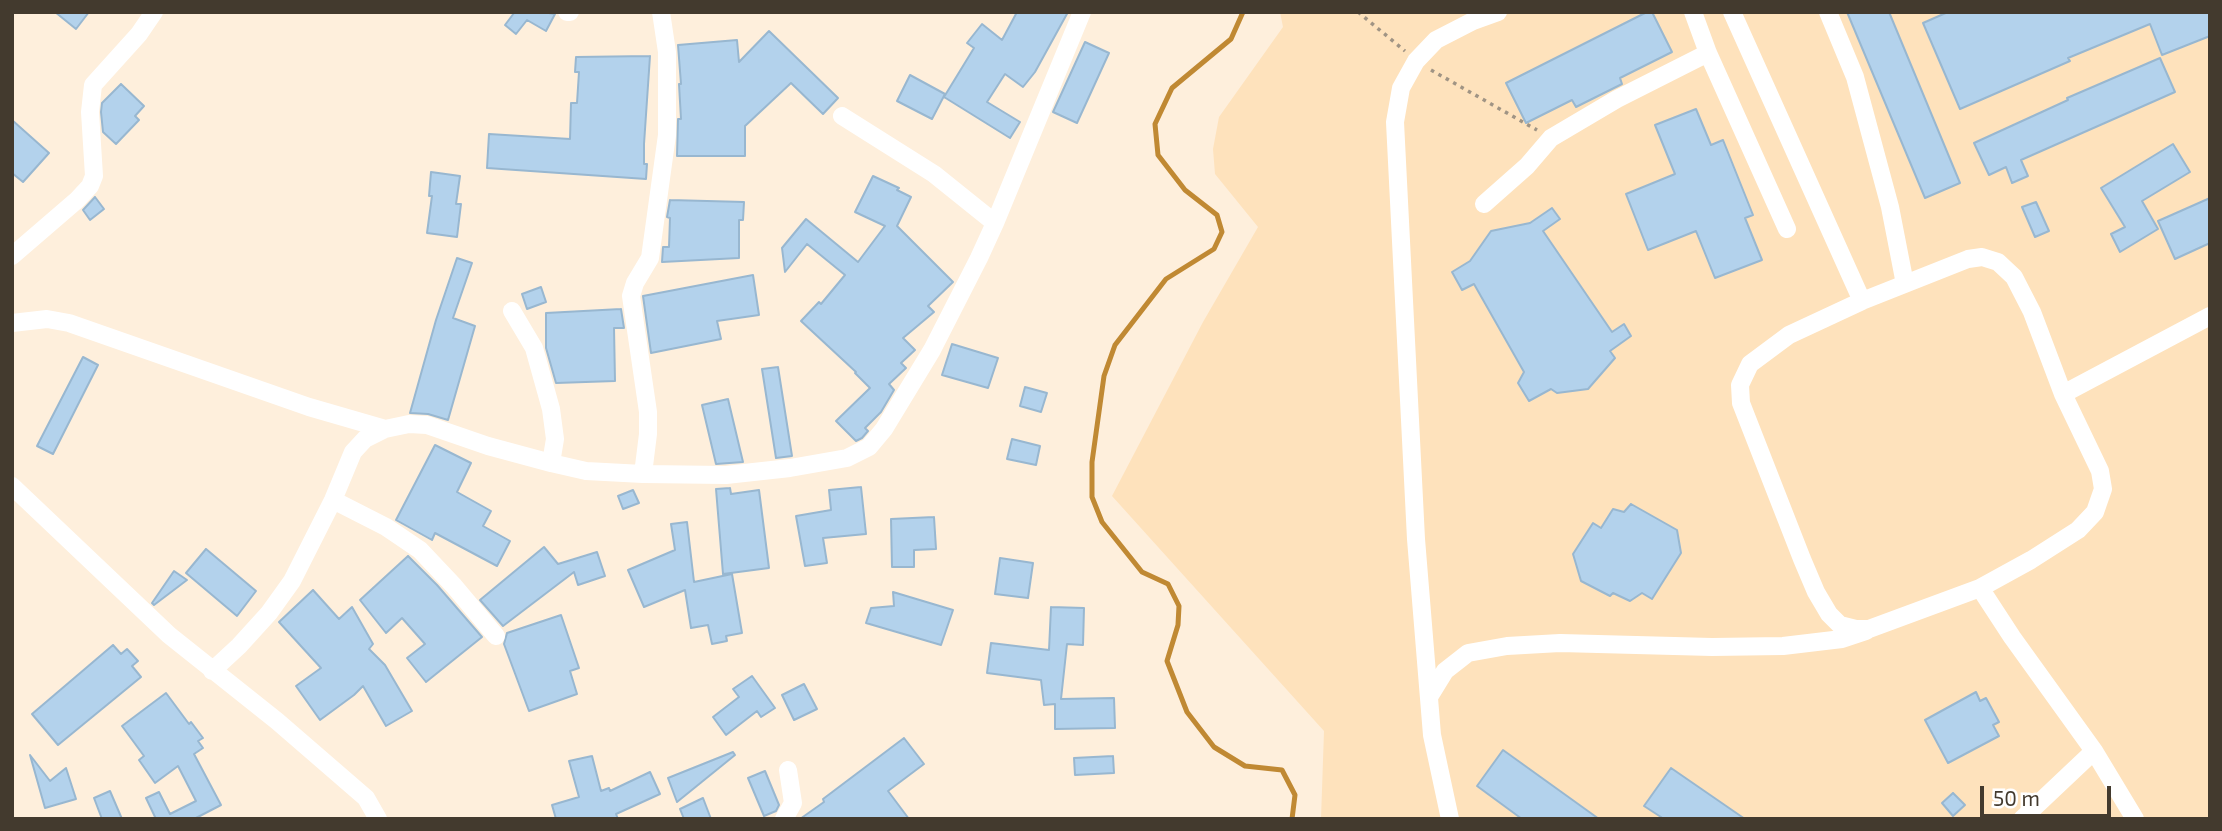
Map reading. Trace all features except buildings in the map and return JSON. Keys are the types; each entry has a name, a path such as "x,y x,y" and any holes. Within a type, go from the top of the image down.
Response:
{"street":[{"path":"12,256 78,200 90,186 94,176 90,112 93,85 139,34 154,12"},
{"path":"643,474 648,412 631,296 635,283 650,258 667,135 667,52 661,12"},
{"path":"212,671 239,646 277,602 292,581 333,500 353,452 365,439 385,429 409,424 427,425 488,446 586,471 643,474 726,475 790,468 847,458 869,447 884,429 932,350 995,223 1082,12"},
{"path":"1450,819 1432,735 1416,539 1395,122 1401,88 1416,61 1436,40 1498,12"},
{"path":"1693,12 1708,53 1787,229"},
{"path":"1732,12 1862,301"},
{"path":"1828,12 1855,77 1890,207 1905,284"},
{"path":"1484,204 1527,166 1551,138 1617,99 1708,53"},
{"path":"842,116 934,174 995,223"},
{"path":"1429,697 1445,671 1468,653 1507,646 1586,643 1783,646 1842,639 1980,588 2078,530 2095,512 2104,488 2100,471 2063,394 2022,289 1998,262 1982,257 1968,259 1862,301 1789,335 1750,364 1740,385 1741,403 1816,592 1829,614 1840,625 1869,629"},
{"path":"512,311 534,348 551,409 555,439 551,463"},
{"path":"2063,394 2210,316"},
{"path":"12,323 47,318 69,323 332,414 385,429"},
{"path":"12,486 170,635 277,721 366,798 377,819"},
{"path":"333,500 386,527 420,550 496,636"},
{"path":"1980,588 2094,751 2135,819"},
{"path":"2022,819 2094,751"},
{"path":"784,819 793,803 788,770"}],"path":[{"path":"1358,12 1416,61 1551,138"}],"shaded area":[{"path":"1280,12 2210,12 2210,819 1321,819 1324,731 1112,496 1203,322 1258,227 1215,174 1213,149 1219,117 1283,27"}],"waterway":[{"path":"1243,12 1231,39 1172,88 1155,124 1158,155 1185,190 1217,215 1222,232 1214,249 1166,279 1115,345 1104,376 1092,462 1092,497 1102,522 1142,572 1168,584 1179,606 1178,625 1167,661 1187,712 1214,747 1245,766 1282,770 1295,795 1292,819"}]}
